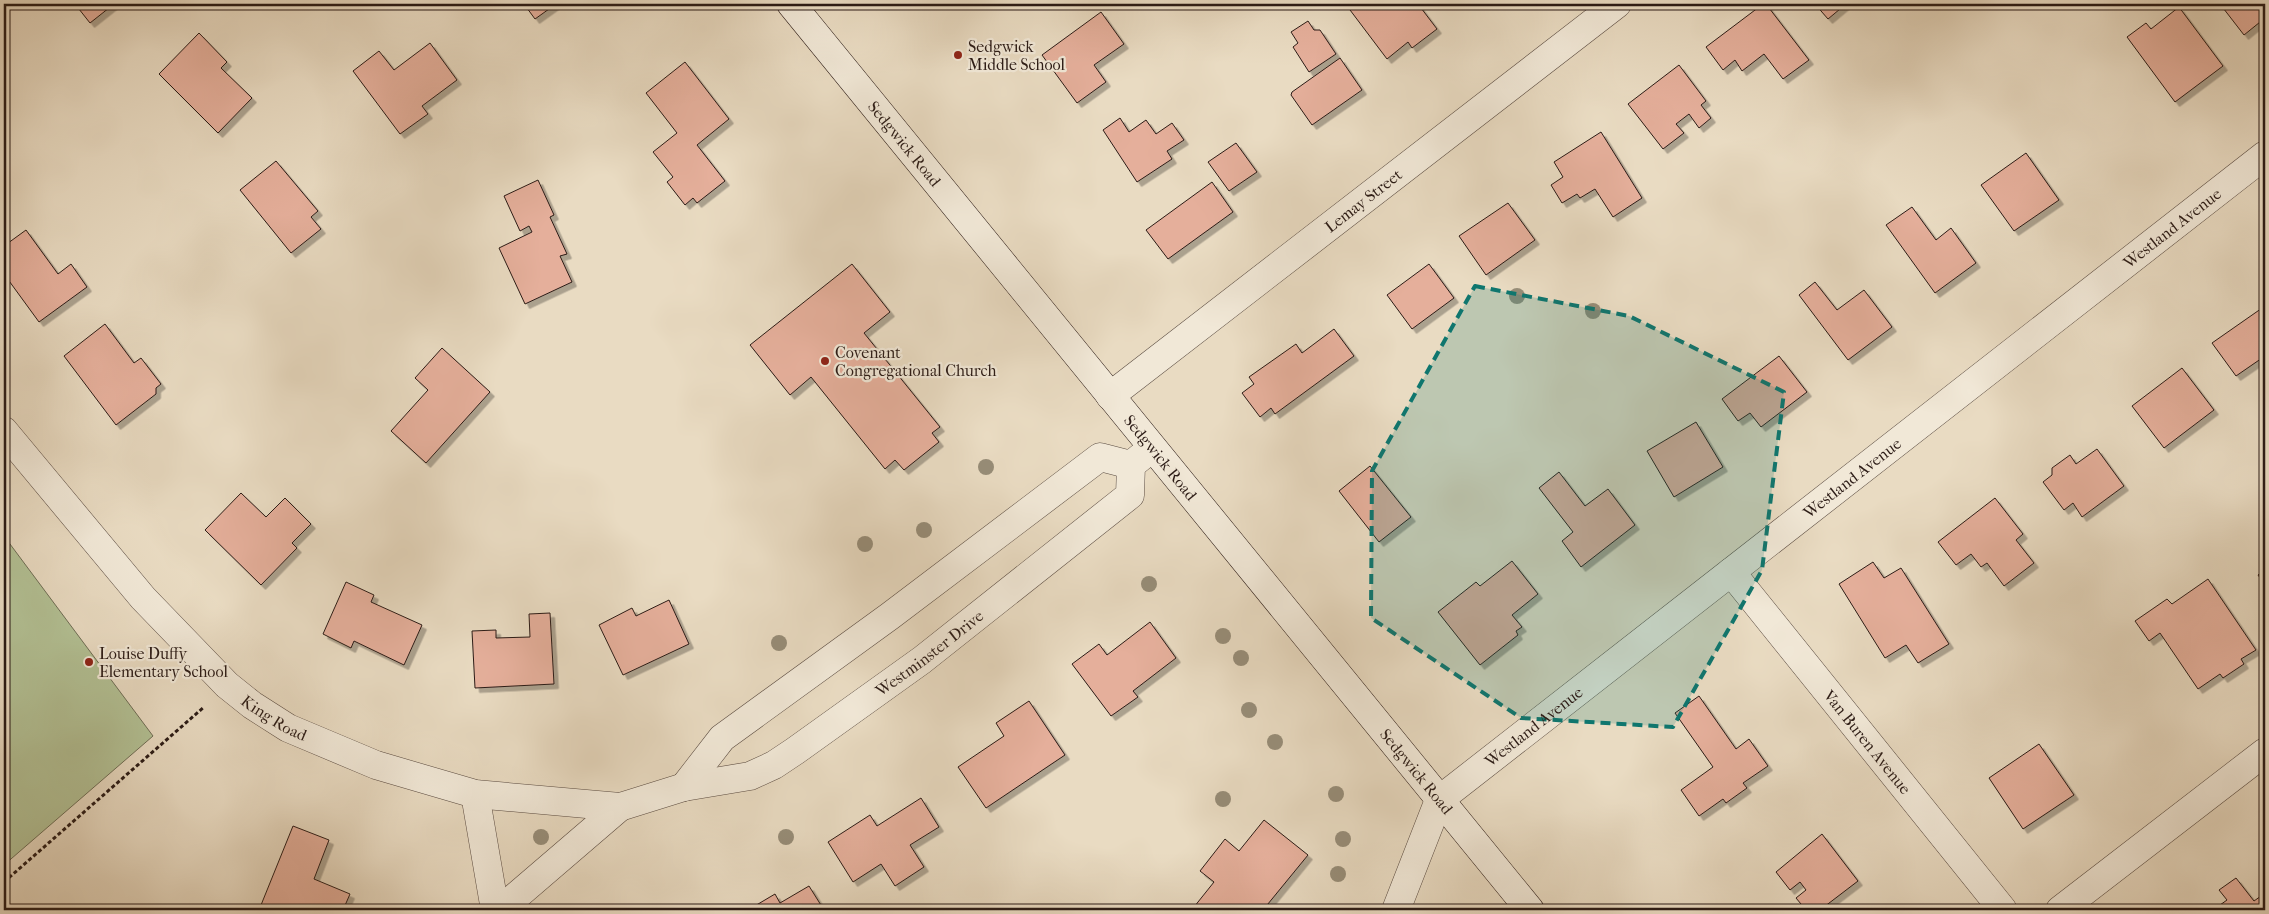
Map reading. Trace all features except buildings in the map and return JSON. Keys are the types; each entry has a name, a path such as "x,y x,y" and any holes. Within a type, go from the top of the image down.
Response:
{"street":[{"name":"Sedgwick Road","path":"791,4 1530,910"},
{"name":"Lemay Street","path":"1110,396 1617,4"},
{"name":"Westland Avenue","path":"1439,800 2265,155"},
{"name":"King Road","path":"4,432 143,598 228,685 252,705 288,728 376,765 475,794 620,807"},
{"path":"684,787 722,738 890,616 1100,457 1131,465 1152,448"},
{"name":"Westminster Drive","path":"500,910 620,807 684,787 750,776 774,766 922,660 1130,495 1131,465"},
{"name":"Van Buren Avenue","path":"1731,572 2003,910"},
{"path":"2060,910 2265,752"},
{"path":"475,794 495,910"},
{"path":"1396,910 1439,800"}],"path":[{"path":"4,882 206,705"}],"highlighted area":[{"path":"1475,286 1629,316 1784,392 1762,570 1673,727 1521,718 1371,618 1372,471"}],"green space":[{"path":"4,536 153,736 4,865"}],"place":[{"name":"Sedgwick Middle School","path":"958,55"},
{"name":"Covenant Congregational Church","path":"825,361"},
{"name":"Louise Duffy Elementary School","path":"89,662"}]}
